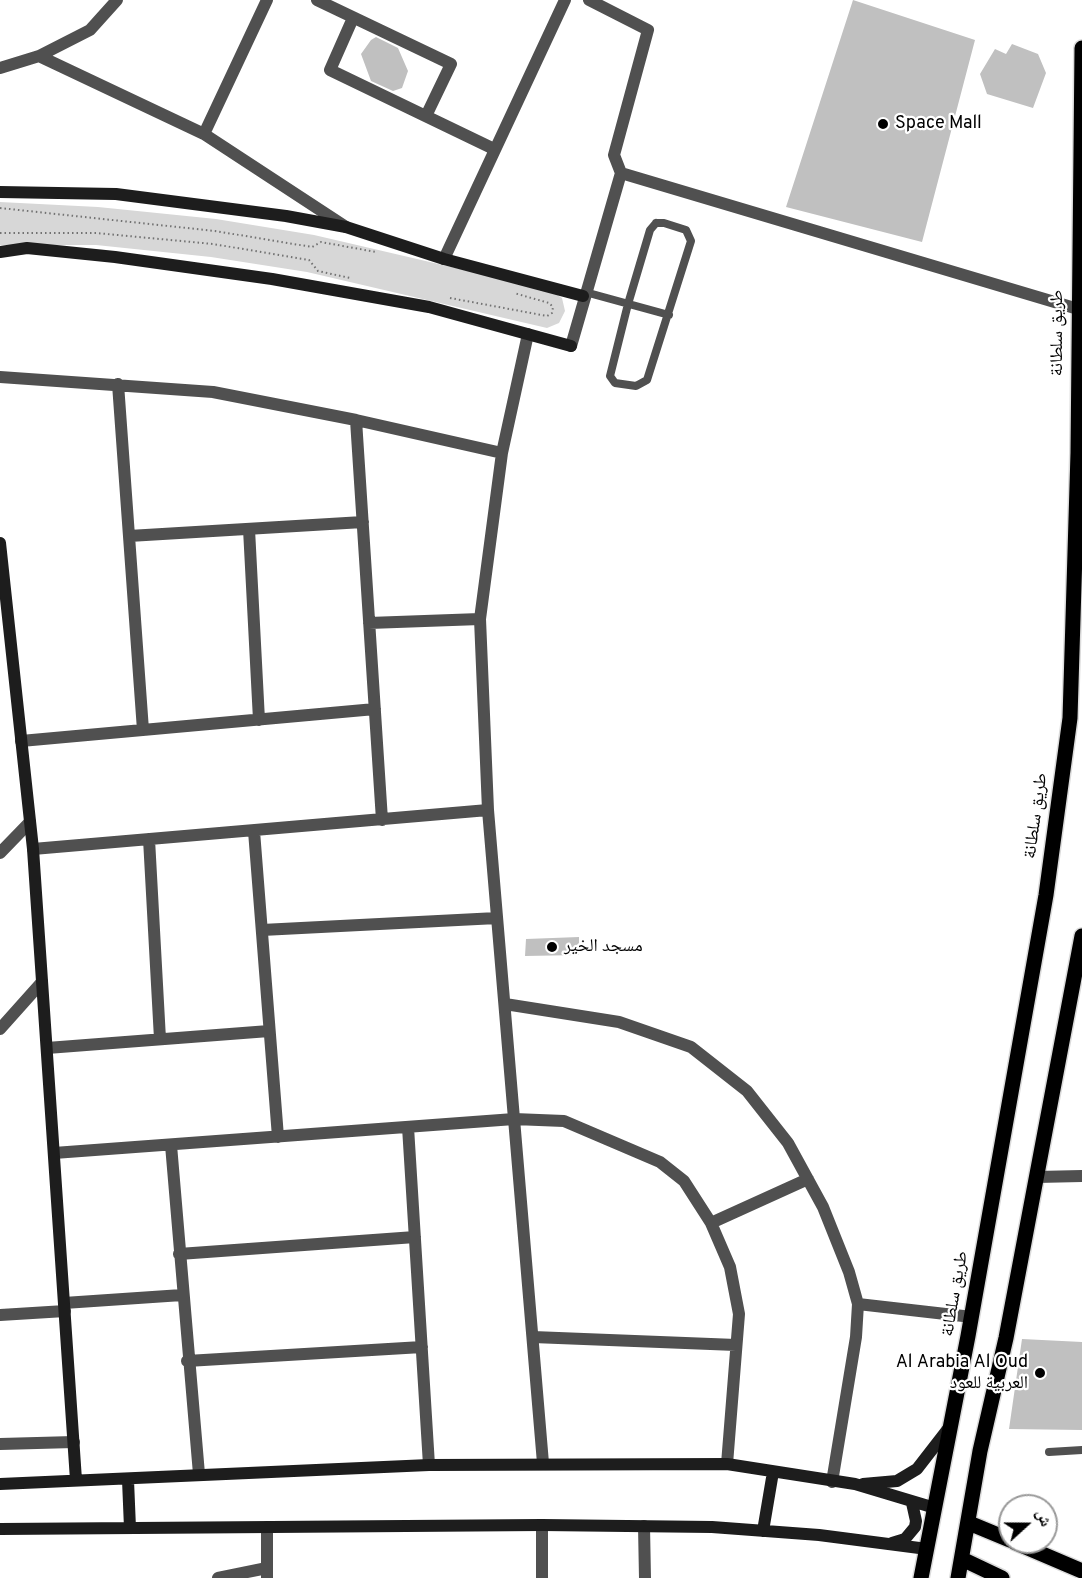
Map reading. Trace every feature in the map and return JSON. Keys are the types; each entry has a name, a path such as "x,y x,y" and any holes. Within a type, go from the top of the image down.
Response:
{"main road":[{"name":"طريق سلطانة","path":"921,1578 972,1317 1046,894 1070,718 1078,453 1082,48"},
{"path":"958,1578 980,1451 1006,1338 1082,936"},
{"path":"969,1523 998,1535"},
{"path":"1042,1554 1082,1571"},
{"path":"962,1559 1002,1578"}],"street":[{"path":"0,68 39,56 90,30 117,0"},
{"path":"204,134 267,0"},
{"path":"317,0 451,64 426,116"},
{"path":"444,259 565,0"},
{"path":"0,252 27,249 115,257 272,279 429,307 571,346 584,294 621,173 614,155 648,30 589,0"},
{"path":"353,18 330,70 494,149"},
{"path":"39,56 204,134 346,227"},
{"path":"621,173 1078,309"},
{"path":"0,192 116,194 286,216 346,227 444,259 584,294"},
{"path":"528,334 502,453 480,619 488,810 543,1463"},
{"path":"0,377 213,392 356,420 502,453"},
{"path":"118,384 143,730"},
{"path":"356,420 382,820"},
{"path":"129,536 363,522"},
{"path":"249,529 259,720"},
{"path":"0,543 33,849 76,1480"},
{"path":"369,623 480,619"},
{"path":"21,741 375,709"},
{"path":"33,849 488,810"},
{"path":"0,853 30,822"},
{"path":"254,831 278,1137"},
{"path":"149,840 160,1040"},
{"path":"262,930 497,918"},
{"path":"0,1029 42,982"},
{"path":"504,1004 619,1022 691,1047 747,1091 788,1143 823,1207 849,1272 858,1304 856,1337 832,1482"},
{"path":"47,1048 269,1031"},
{"path":"54,1154 514,1119 564,1120 660,1162 684,1181 711,1224 730,1267 739,1314 727,1464"},
{"path":"408,1127 429,1465"},
{"path":"171,1145 199,1474"},
{"path":"1036,1177 1082,1176"},
{"path":"711,1224 808,1179"},
{"path":"179,1254 415,1237"},
{"path":"0,1314 182,1295"},
{"path":"858,1304 972,1317"},
{"path":"532,1337 736,1345"},
{"path":"188,1361 422,1347"},
{"path":"0,1484 429,1465 543,1463 727,1464 855,1484 897,1481 917,1469 951,1426"},
{"path":"0,1444 74,1442"},
{"path":"763,1531 773,1472"},
{"path":"128,1480 130,1528"},
{"path":"855,1484 912,1503 935,1508"},
{"path":"891,1543 904,1539 915,1527 912,1503"},
{"path":"542,1578 543,1525"},
{"path":"644,1526 645,1578"},
{"path":"0,1529 644,1526 763,1531 891,1543 927,1549"},
{"path":"218,1578 267,1573 267,1527"}],"lane":[{"path":"664,222 686,230 691,236 669,315 646,380 636,386 615,383 610,376 628,304 650,230 656,223 664,222"},
{"path":"584,294 669,315"},
{"path":"1050,1452 1082,1450"}],"path":[{"path":"0,208 214,231 312,247 321,242 378,252"},
{"path":"0,233 96,233 213,244 309,260 318,271 351,279"},
{"path":"442,296 547,316 552,313 553,307 549,303 513,292"}],"shaded area":[{"path":"0,202 98,207 216,219 314,235 550,290 562,298 565,311 559,323 547,328 307,272 211,257 96,245 0,245"}],"building":[{"name":"Space Mall","path":"853,0 975,40 922,242 786,207"},
{"path":"376,37 398,48 408,71 402,88 393,91 371,81 361,54"},
{"path":"1012,44 1038,54 1046,73 1033,108 987,94 980,74 995,49 1006,54"},
{"name":"مسجد الخير","path":"579,937 579,955 525,956 526,939"},
{"path":"1022,1339 1082,1342 1082,1430 1009,1429"}],"place":[{"name":"Space Mall","path":"883,124"},
{"name":"مسجد الخير","path":"552,947"},
{"name":"Al Arabia Al Oud العربية للعود","path":"1040,1373"}]}
